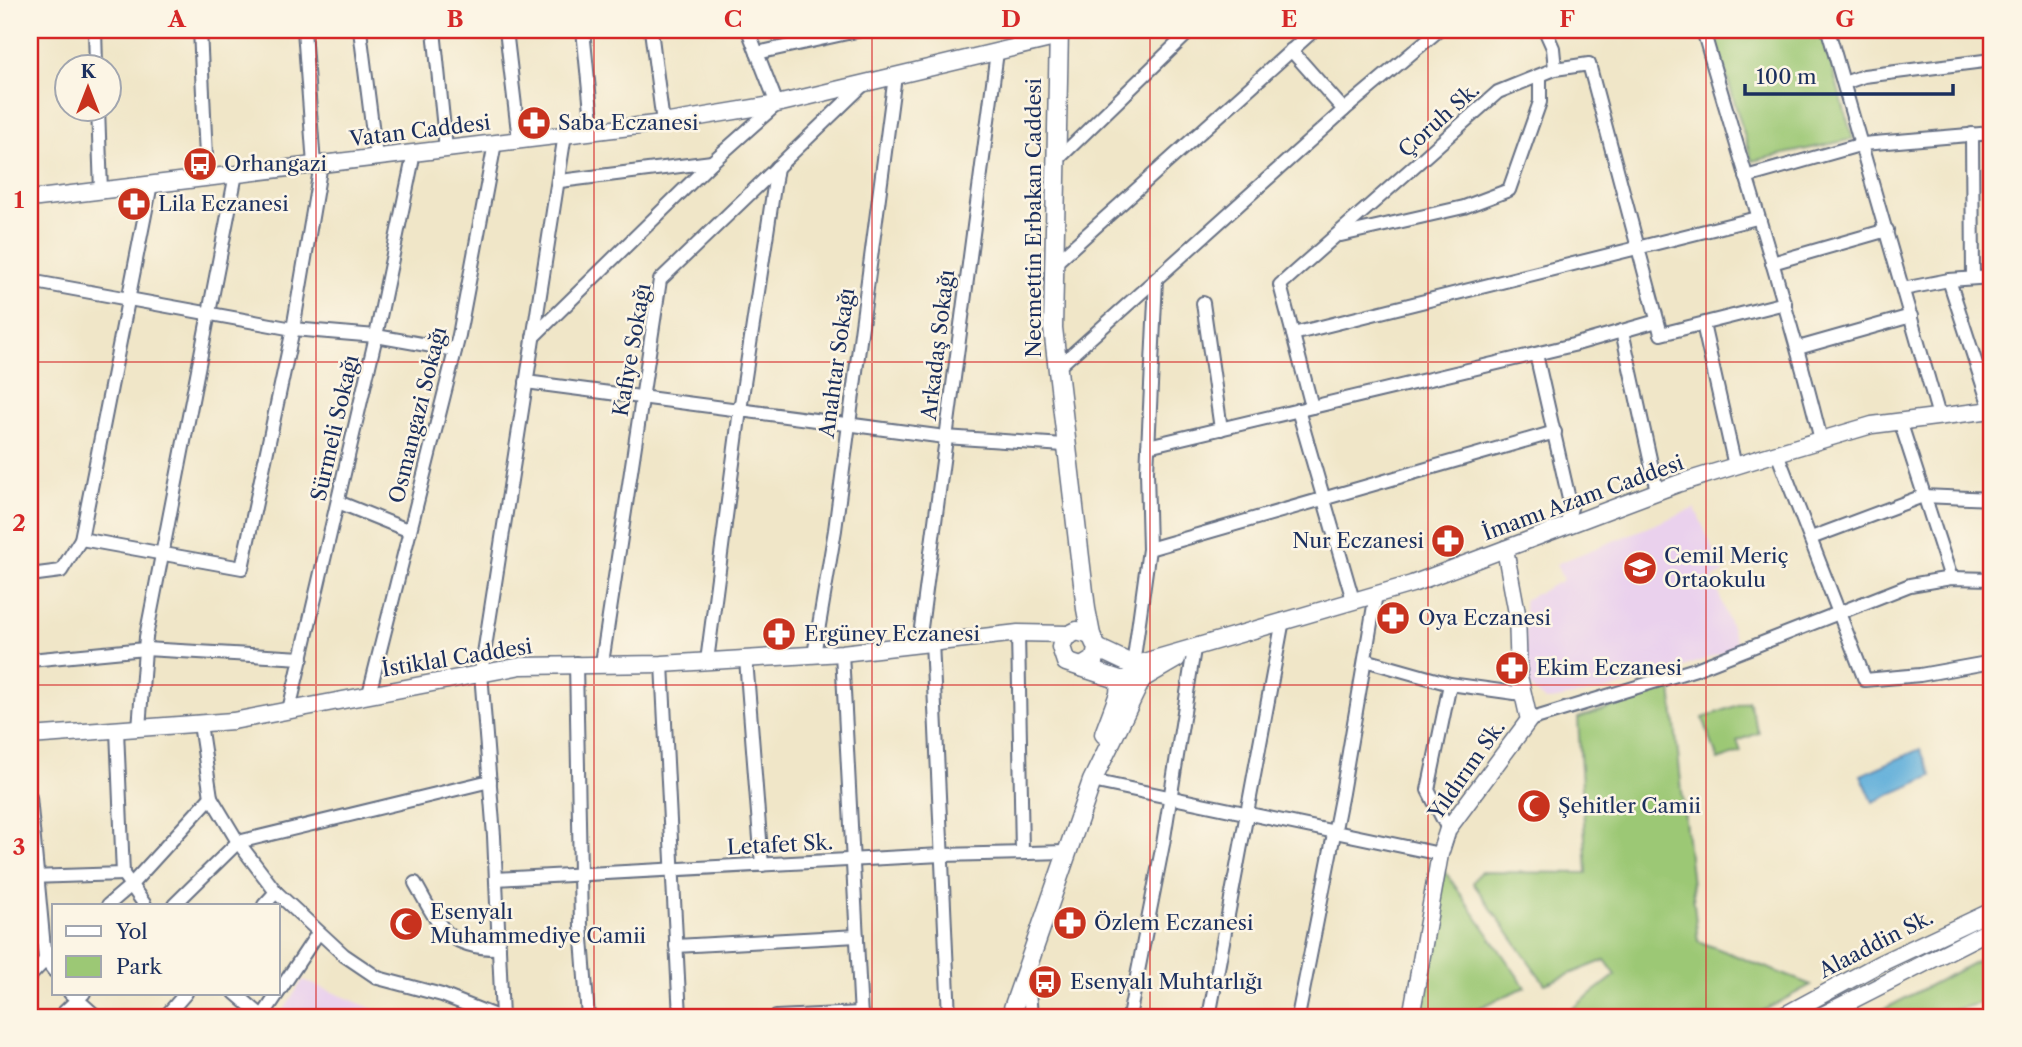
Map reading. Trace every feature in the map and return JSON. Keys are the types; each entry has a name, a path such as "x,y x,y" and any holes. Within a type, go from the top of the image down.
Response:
{"main road":[{"name":"Necmettin Erbakan Caddesi","path":"1062,32 1052,265 1064,444 1081,573 1082,637 1060,647 1063,658"},
{"path":"1082,637 1137,673"},
{"path":"1082,637 1091,663 1082,667"},
{"path":"1063,658 1070,666 1082,667 1120,680 1137,673"},
{"path":"1010,1017 1092,781 1137,673"},
{"path":"1092,781 1094,760 1119,694 1120,680"}],"street":[{"path":"95,30 96,52"},
{"path":"200,30 206,178"},
{"path":"81,539 242,568 293,328 318,164 304,30"},
{"path":"360,30 376,157"},
{"path":"434,30 446,149"},
{"path":"506,30 519,140"},
{"path":"583,30 593,131"},
{"path":"651,30 663,123"},
{"path":"533,337 712,162 776,104 748,30"},
{"path":"757,53 861,30"},
{"path":"1055,162 1191,30"},
{"path":"1052,265 1314,30"},
{"path":"1057,368 1344,110 1440,30"},
{"path":"1545,30 1553,48 1555,69"},
{"path":"1703,30 1757,218 1785,303 1822,440"},
{"path":"1828,30 1863,144 1939,416"},
{"name":"Vatan Caddesi","path":"30,199 663,123 776,104 864,84 997,52 1062,32"},
{"path":"1291,50 1344,110"},
{"name":"Arkadaş Sokağı","path":"949,1017 941,855 925,642 945,437 997,52"},
{"path":"1844,83 1864,76 1992,60"},
{"name":"Çoruh Sk.","path":"1312,407 1280,285 1498,92 1555,69 1589,64 1657,321"},
{"name":"Anahtar Sokağı","path":"814,655 895,76"},
{"path":"1337,236 1464,207 1509,190 1540,102 1540,76"},
{"name":"Kafiye Sokağı","path":"602,663 660,280 864,84"},
{"path":"99,122 101,191"},
{"path":"1746,177 1863,144 1992,133"},
{"path":"200,724 211,797 238,842 276,892 318,933 378,978 442,995 500,1017 496,879 481,673 560,181 565,134"},
{"path":"1972,134 1973,278"},
{"name":"Osmangazi Sokağı","path":"369,694 455,350 495,143"},
{"name":"Sürmeli Sokağı","path":"289,710 376,336 414,153"},
{"path":"560,181 712,162"},
{"path":"707,661 740,410 777,167"},
{"path":"139,728 145,649 236,174"},
{"path":"30,575 61,571 81,539 151,184"},
{"path":"1293,334 1757,218"},
{"path":"1772,263 1887,230"},
{"path":"1903,289 1949,280 1992,277"},
{"path":"1137,673 1149,549 1148,446 1156,279"},
{"path":"1949,280 1991,410"},
{"path":"30,298 31,281 293,328 376,336 455,350"},
{"path":"1203,303 1222,429"},
{"path":"1148,446 1536,354 1657,321 1661,334 1785,303"},
{"path":"1798,348 1911,316"},
{"path":"1703,324 1735,466"},
{"path":"1622,331 1657,491"},
{"path":"1536,354 1572,508 1566,526"},
{"path":"526,382 945,437 1064,444"},
{"path":"1298,410 1353,600"},
{"name":"İmamı Azam Caddesi","path":"1137,673 1194,649 1283,620 1412,584 1657,491 1777,453 1872,425 1991,410"},
{"path":"1900,421 1951,578"},
{"path":"1149,549 1555,432"},
{"path":"1777,453 1865,680 1920,675 1992,662"},
{"path":"1811,538 1923,496 1992,499"},
{"path":"338,502 410,531"},
{"name":"Yıldırım Sk.","path":"1412,1017 1440,854 1448,829 1529,720 1522,694 1517,613 1505,549"},
{"path":"1529,720 1696,668 1910,585 1951,578 1992,579"},
{"path":"1298,1017 1376,594"},
{"path":"1209,1017 1283,620"},
{"path":"1023,853 1018,633 1051,648 1063,658"},
{"name":"İstiklal Caddesi","path":"30,736 200,724 521,666 576,663 662,664 814,655 1018,633 1082,637"},
{"path":"30,660 145,649 302,658"},
{"path":"1129,1017 1170,797 1194,649"},
{"path":"776,1017 861,1015 842,653"},
{"path":"746,659 762,865"},
{"path":"1365,660 1450,684 1522,694"},
{"path":"576,663 581,875 588,1017"},
{"path":"662,664 680,1017"},
{"path":"1448,829 1428,790 1450,684"},
{"path":"117,730 123,874 129,887 144,904"},
{"path":"175,904 238,842 490,781"},
{"path":"1092,781 1440,854"},
{"path":"30,797 33,877 50,955 30,976"},
{"path":"109,904 129,887 211,797"},
{"name":"Letafet Sk.","path":"496,879 941,855 1066,852"},
{"path":"33,877 123,874"},
{"path":"415,883 443,932 478,948 499,948"},
{"path":"265,904 276,892"},
{"name":"Alaaddin Sk.","path":"1780,1017 1879,964 1992,911"},
{"name":"Alaaddin Sk.","path":"1819,1017 1992,929"},
{"path":"280,990 318,933"},
{"path":"676,946 857,936"},
{"path":"1898,956 1907,972"},
{"path":"1879,964 1888,980"},
{"path":"1027,968 1031,1017"},
{"path":"59,1017 76,995 97,1017"},
{"path":"165,1017 184,995"},
{"path":"238,995 262,1017 277,995"}],"shaded area":[{"path":"1695,508 1724,573 1713,578 1738,647 1655,678 1612,689 1546,701 1537,694 1527,683 1524,600 1563,580 1556,564"},
{"path":"303,980 393,1017 279,1017"}],"green space":[{"path":"1713,30 1821,30 1853,139 1752,161"},
{"path":"1671,688 1698,941 1811,985 1752,1017 1561,1017 1616,975 1605,960 1545,984 1473,883 1480,872 1587,873 1578,718"},
{"path":"1748,701 1759,733 1737,741 1741,752 1718,760 1703,718"},
{"path":"1444,870 1525,987 1459,1017 1417,1017"},
{"path":"1992,953 1992,1000 1928,1017 1869,1017"}],"water":[{"path":"1920,749 1932,776 1873,802 1861,775"}],"place":[{"name":"Saba Eczanesi","path":"534,123"},
{"name":"Orhangazi","path":"200,164"},
{"name":"Lila Eczanesi","path":"134,204"},
{"name":"Nur Eczanesi","path":"1448,541"},
{"name":"Cemil Meriç Ortaokulu","path":"1640,568"},
{"name":"Oya Eczanesi","path":"1393,618"},
{"name":"Ergüney Eczanesi","path":"779,634"},
{"name":"Ekim Eczanesi","path":"1512,668"},
{"name":"Şehitler Camii","path":"1534,806"},
{"name":"Özlem Eczanesi","path":"1070,923"},
{"name":"Esenyalı Muhammediye Camii","path":"406,924"},
{"name":"Esenyalı Muhtarlığı","path":"1045,982"}]}
